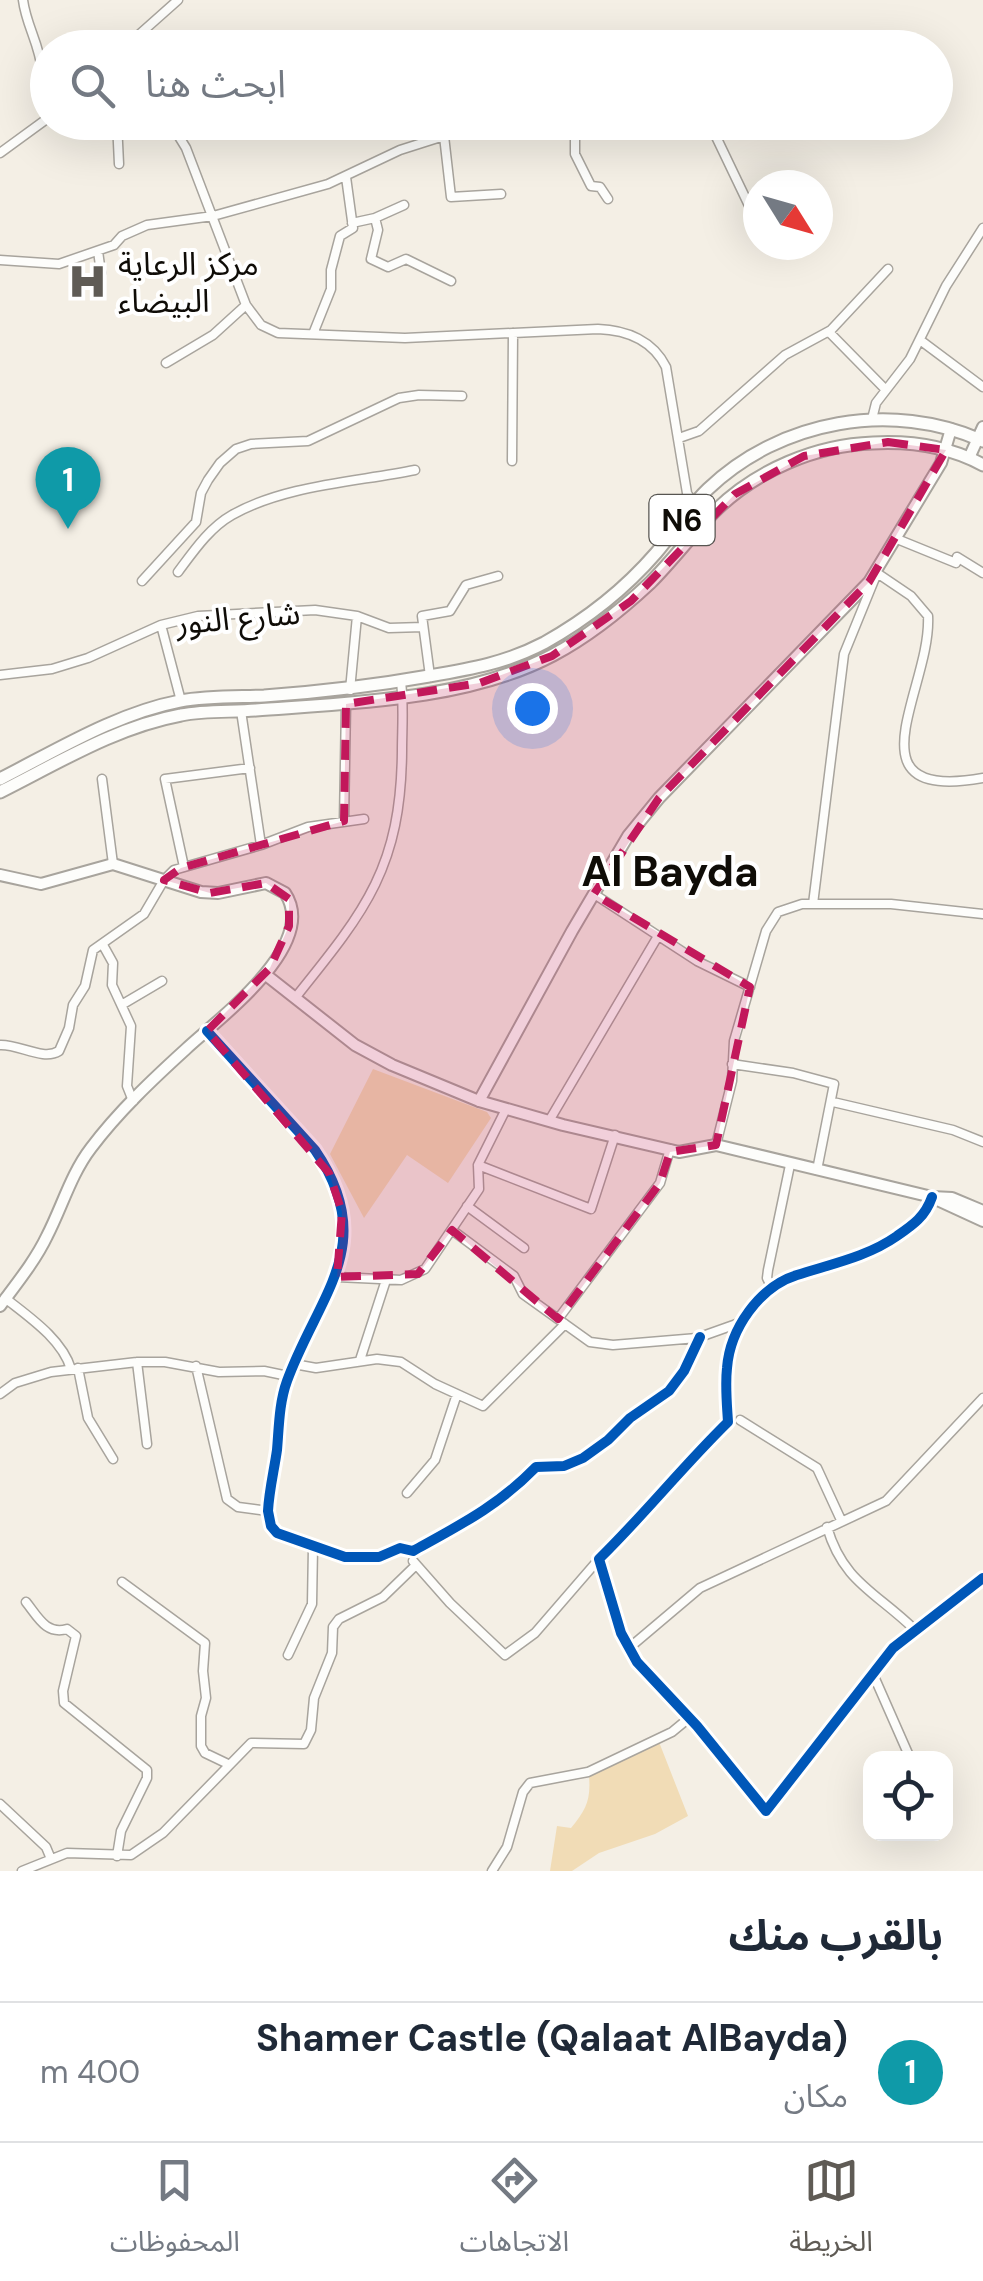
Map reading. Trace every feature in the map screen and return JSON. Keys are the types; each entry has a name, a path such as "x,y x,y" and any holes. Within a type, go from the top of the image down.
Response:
{"main road":[{"name":"N6","path":"402,689 430,676 496,664 576,624 628,583 694,505 732,470 777,443 834,424 872,420 914,421 981,436"},
{"name":"N6","path":"402,689 500,679 572,644 631,600 735,494 766,474 822,450 888,442 946,450 983,465"},
{"path":"694,505 709,518"},
{"path":"0,778 128,716 182,701 402,689"},
{"path":"0,792 116,733 182,714 346,704 402,689"}],"street":[{"path":"23,0 31,30"},
{"path":"144,30 178,0"},
{"path":"0,153 30,131"},
{"path":"117,140 118,164"},
{"path":"181,140 246,305 261,325 272,332 404,338 606,329 643,341 657,352 666,367 688,494 694,505"},
{"path":"0,260 59,264 98,251 147,225 213,216 346,176 431,140"},
{"path":"445,140 452,197 501,194"},
{"path":"575,140 575,154 590,186 600,186 608,199"},
{"path":"719,140 743,191"},
{"path":"313,334 331,289 331,270 340,236 353,228 346,176"},
{"path":"352,223 404,205"},
{"path":"375,218 378,230 371,259 388,267 406,259 451,282"},
{"path":"872,420 873,408 920,340 946,286 983,228"},
{"path":"98,251 101,272"},
{"path":"679,438 698,431 778,360 829,332 888,269"},
{"path":"166,363 213,335 246,305"},
{"path":"829,332 886,390"},
{"path":"512,333 512,461"},
{"path":"920,340 983,387"},
{"path":"142,581 196,522 201,493 208,480 236,449 251,444 308,441 403,397 462,396"},
{"path":"813,904 844,654 877,572 946,450 951,429"},
{"path":"968,458 981,436"},
{"path":"178,572 196,547 231,516 306,490 415,470"},
{"path":"897,539 956,563 958,557 983,573"},
{"path":"877,572 912,596 928,616 907,731 906,766 918,776 937,782 983,778"},
{"path":"478,1100 594,894 649,808 877,572"},
{"path":"430,676 422,616 453,609 466,585 498,576"},
{"name":"شارع النور","path":"0,675 29,674 77,661 180,618 315,610 357,616 389,628 423,627"},
{"path":"350,690 357,616"},
{"path":"161,625 182,701"},
{"path":"295,998 359,916 385,866 400,802 402,689"},
{"path":"344,821 346,704"},
{"path":"241,711 261,845"},
{"path":"184,867 165,779 250,768"},
{"path":"102,779 113,864"},
{"path":"0,1045 55,1054 68,1028 73,1005 85,986 91,956 144,914 174,870 308,827 364,819"},
{"path":"0,874 41,884 113,864 210,893 266,883 280,888 289,898 291,915 284,942 266,975 133,1100 83,1159 46,1240 3,1302 42,1328 67,1358 74,1368 88,1418 113,1458"},
{"path":"594,894 697,962 750,987"},
{"path":"716,1145 731,1089 734,1040 772,918 794,906 813,904 905,904 983,914"},
{"path":"548,1121 658,936"},
{"path":"103,944 113,964 112,985 132,1032 127,1086 133,1100"},
{"path":"266,975 356,1044 392,1065 478,1100 670,1150 686,1152 716,1145 932,1198 983,1221"},
{"path":"123,1004 162,981"},
{"path":"206,1031 286,1116 329,1173 342,1212 336,1277 288,1376 281,1404 268,1512 276,1532 346,1557 372,1558 400,1548 413,1551 484,1512 512,1492 536,1467 564,1466 608,1440 630,1418 669,1392 700,1337"},
{"path":"732,1064 831,1082 835,1088 833,1102 816,1170"},
{"path":"833,1102 952,1130 983,1142"},
{"path":"336,1277 400,1280 418,1274 479,1189 478,1165 506,1108"},
{"path":"478,1165 591,1209 615,1135"},
{"path":"294,1364 316,1368 360,1360 401,1362 483,1406 561,1322 660,1183 670,1150"},
{"path":"772,1288 766,1278 790,1166"},
{"path":"413,1551 415,1566 505,1656 535,1633 598,1559 651,1508 691,1458 728,1422 726,1369 742,1322 772,1288 792,1276 852,1259 893,1239 922,1218 932,1198"},
{"path":"932,1198 952,1198 983,1211"},
{"path":"468,1206 524,1248"},
{"path":"452,1230 514,1276 523,1294 590,1342 612,1345 700,1337 742,1322"},
{"path":"360,1360 386,1280"},
{"path":"0,1394 33,1376 137,1362 288,1376"},
{"path":"137,1362 147,1444"},
{"path":"196,1366 227,1499 238,1507 268,1512"},
{"path":"407,1494 435,1460 457,1394"},
{"path":"629,1648 690,1595 886,1501 983,1398"},
{"path":"740,1420 810,1462 821,1475 842,1520"},
{"path":"827,1527 833,1548 850,1576 884,1600 914,1629"},
{"path":"288,1655 312,1604 312,1547"},
{"path":"598,1559 617,1622 644,1672 689,1718 766,1811 873,1674 914,1629 983,1578"},
{"path":"22,1871 72,1853 132,1856 154,1840 240,1751 256,1741 304,1744 311,1730 314,1698 332,1653 333,1627 383,1597 415,1566"},
{"path":"122,1582 206,1643 206,1698 200,1746 205,1753 228,1764"},
{"path":"26,1602 49,1629 67,1629 76,1636 63,1691 64,1704 147,1770 147,1778 121,1831 116,1856"},
{"path":"873,1674 907,1751"},
{"path":"492,1871 507,1847 521,1798 530,1782 588,1772 672,1732 689,1718"},
{"path":"0,1804 46,1847 52,1859"}],"highlighted area":[{"path":"888,442 946,450 869,582 659,798 594,894 750,987 716,1145 670,1152 660,1183 558,1319 452,1230 418,1274 337,1277 342,1212 329,1173 207,1031 270,968 289,926 289,899 266,883 210,893 164,880 181,868 344,821 346,704 480,683 552,656 631,601 735,494 804,456"}],"shaded area":[{"path":"373,1069 487,1112 491,1118 448,1183 407,1155 364,1218 330,1154"},
{"path":"659,1742 688,1816 655,1834 599,1853 572,1871 550,1871 557,1826 571,1828 580,1816 588,1798 589,1776"}],"cycle path":[{"path":"207,1031 315,1150 334,1184 342,1214 343,1242 337,1269 282,1398 268,1511 277,1533 345,1557 379,1557 400,1548 413,1551 493,1504 536,1467 564,1466 608,1440 630,1418 669,1391 684,1371 700,1337"},
{"path":"932,1197 918,1220 885,1243 783,1281 759,1299 740,1325 729,1353 728,1422 599,1559 621,1633 637,1662 697,1726 766,1811 893,1648 983,1578"}],"place":[{"name":"مركز الرعاية البيضاء","path":"88,282"},
{"name":"Shamer Castle (Qalaat AlBayda)","path":"68,529"}],"district":[{"name":"Al Bayda","path":"670,871"}]}
